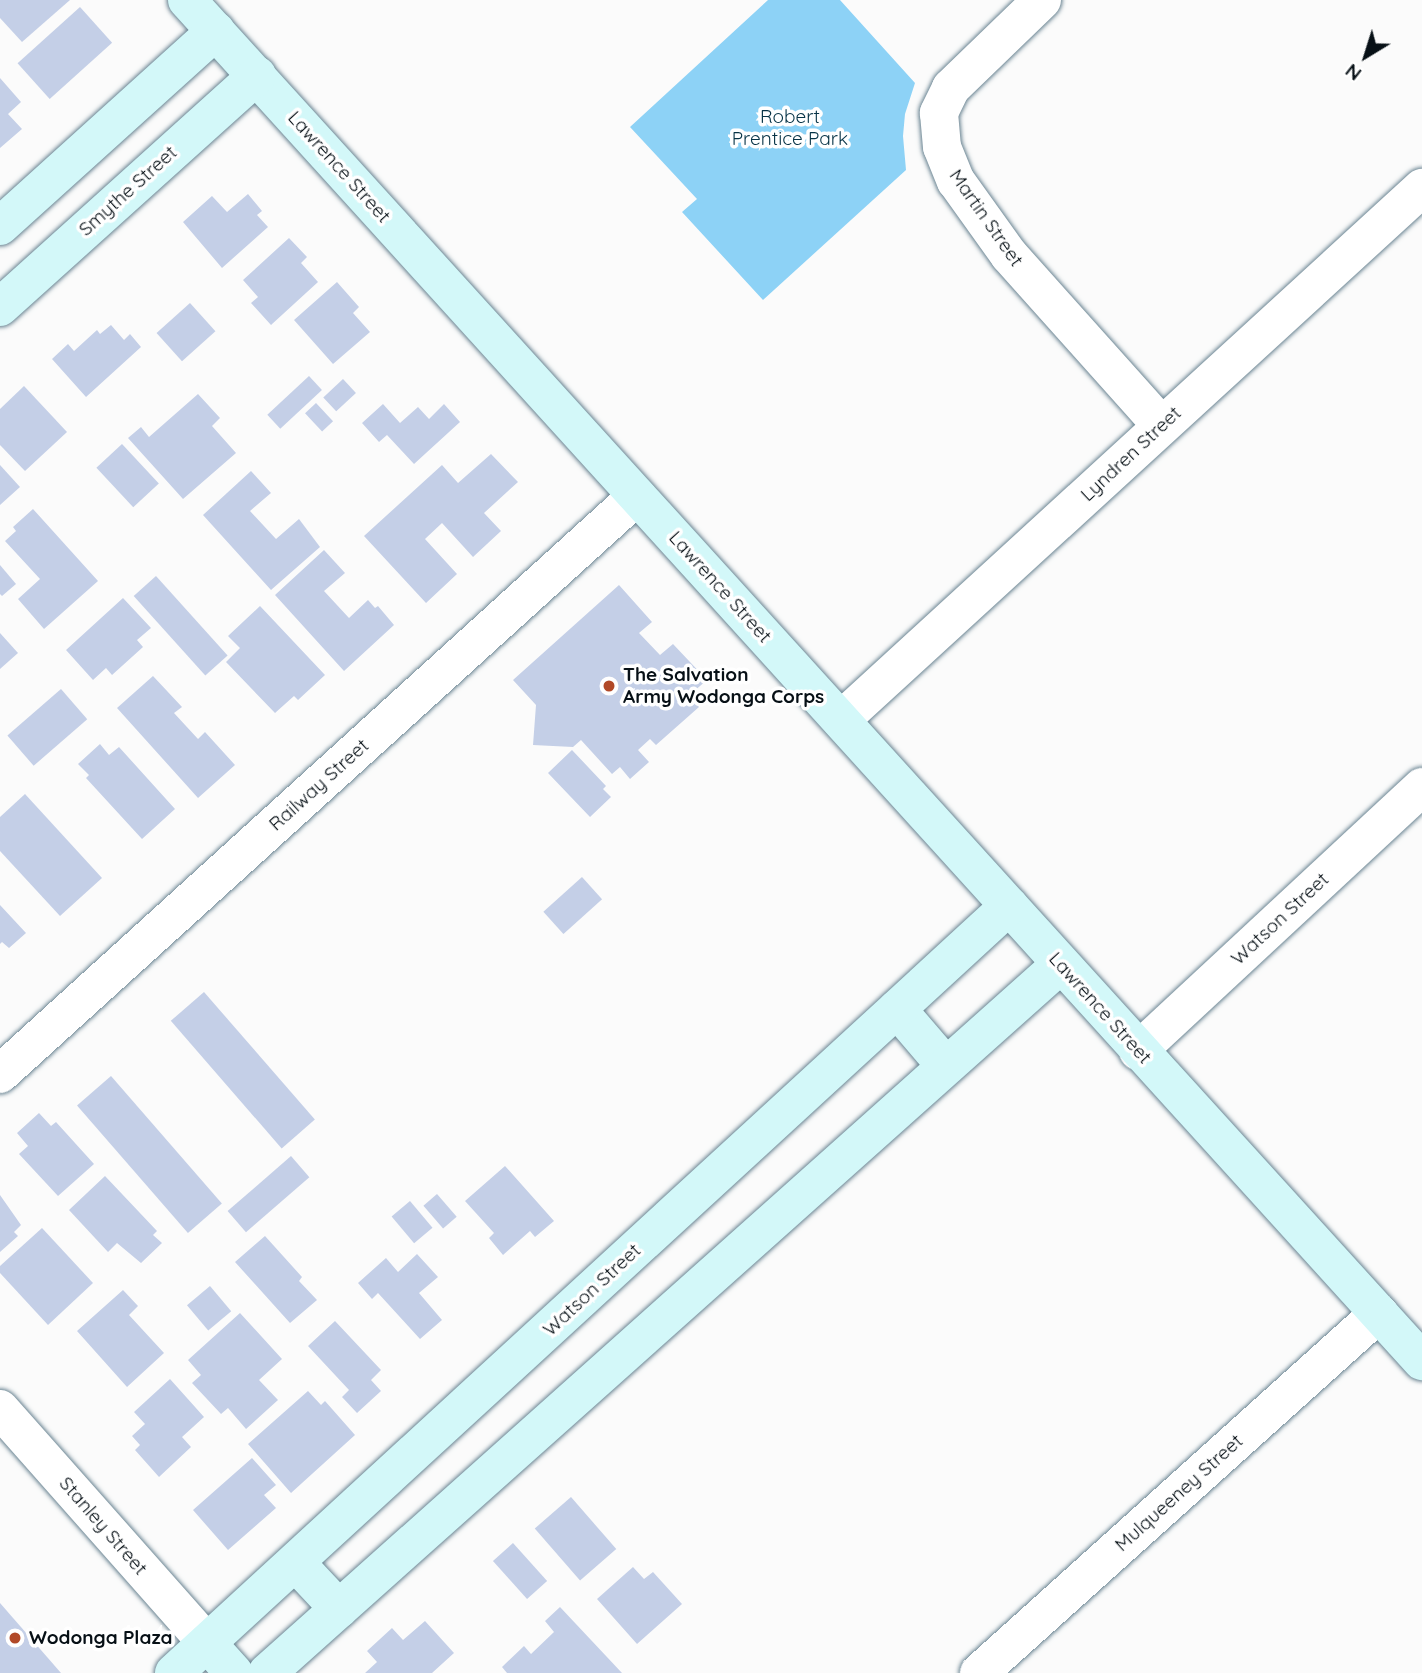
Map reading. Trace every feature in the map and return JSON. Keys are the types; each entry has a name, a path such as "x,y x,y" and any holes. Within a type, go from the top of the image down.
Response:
{"street":[{"name":"Lawrence Street","path":"187,0 1422,1361"},
{"name":"Martin Street","path":"1042,0 951,88 940,113 942,147 956,181 1009,255 1162,426"},
{"path":"0,226 216,32"},
{"name":"Smythe Street","path":"0,307 257,76"},
{"path":"47,184 88,228"},
{"name":"Lyndren Street","path":"841,720 1422,188"},
{"name":"Railway Street","path":"0,1074 638,496"},
{"name":"Watson Street","path":"1138,1051 1422,787"},
{"name":"Watson Street","path":"174,1673 1009,906"},
{"path":"267,1673 1060,965"},
{"path":"897,1009 945,1065"},
{"name":"Mulqueeney Street","path":"979,1673 1379,1313"},
{"name":"Stanley Street","path":"0,1409 207,1643"},
{"path":"296,1563 339,1609"},
{"path":"207,1643 234,1673"}],"green space":[{"name":"Robert Prentice Park","path":"768,0 840,0 915,83 905,114 903,136 906,170 763,300 682,212 697,199 630,127"}],"building":[{"path":"0,0 70,0 22,42 0,18"},
{"path":"80,7 112,43 50,99 18,63"},
{"path":"0,78 21,102 8,114 22,129 0,148"},
{"path":"248,194 262,211 257,215 268,227 222,268 183,222 212,196 227,212"},
{"path":"289,238 307,257 301,263 318,282 271,325 251,303 258,297 243,280"},
{"path":"337,282 359,307 353,313 370,332 333,364 294,320"},
{"path":"190,303 215,331 182,361 157,333"},
{"path":"111,325 124,340 130,334 141,347 86,397 52,359 68,344 74,351 97,330 100,334"},
{"path":"309,376 322,390 280,429 267,415"},
{"path":"343,379 356,393 336,411 323,397"},
{"path":"24,386 67,432 25,471 0,445 0,409"},
{"path":"198,394 220,418 212,426 236,453 183,499 128,438 141,427 149,437"},
{"path":"316,403 333,421 322,432 305,413"},
{"path":"383,404 400,423 418,407 429,419 444,404 460,422 414,464 387,435 379,442 362,423"},
{"path":"122,444 159,483 133,507 96,468"},
{"path":"491,454 518,482 484,513 501,531 473,557 442,523 425,539 457,574 426,603 364,536 442,465 458,483"},
{"path":"0,465 20,487 0,505"},
{"path":"251,471 271,493 250,511 276,539 299,519 320,547 271,590 203,515"},
{"path":"33,509 98,581 44,629 18,599 40,579 5,541 16,531 13,527"},
{"path":"324,550 345,573 324,591 349,618 368,600 375,608 378,606 394,625 344,671 275,595"},
{"path":"0,565 16,584 2,596 0,594"},
{"path":"156,576 228,656 205,676 134,596"},
{"name":"The Salvation Army Wodonga Corps","path":"619,585 652,622 639,633 660,655 673,644 707,680 693,692 698,697 694,700 699,707 656,745 650,739 638,750 649,762 630,779 620,767 612,774 581,740 573,747 533,745 536,705 513,680"},
{"path":"123,598 151,628 137,640 143,647 112,675 106,668 93,680 66,650"},
{"path":"260,606 325,675 298,700 294,696 275,713 226,662 240,648 228,636"},
{"path":"0,633 18,653 0,669"},
{"path":"153,676 182,707 174,713 198,739 205,732 235,765 198,798 117,708"},
{"path":"61,689 87,719 34,766 7,736"},
{"path":"100,744 109,755 119,747 175,809 142,839 86,778 89,775 78,764"},
{"path":"572,750 606,786 603,789 611,797 590,817 548,773"},
{"path":"25,794 102,878 60,916 0,851 0,817"},
{"path":"582,877 602,899 563,934 543,912"},
{"path":"0,905 26,933 9,948 2,942 0,944"},
{"path":"204,992 315,1120 282,1148 171,1021"},
{"path":"111,1076 222,1204 188,1233 77,1106"},
{"path":"39,1113 51,1126 56,1122 94,1164 58,1196 19,1154 28,1146 17,1133"},
{"path":"291,1156 309,1177 246,1232 228,1211"},
{"path":"505,1166 554,1221 535,1237 530,1231 503,1255 489,1238 494,1233 465,1201"},
{"path":"105,1176 157,1231 153,1235 162,1243 141,1263 117,1243 108,1252 69,1210"},
{"path":"437,1194 457,1217 443,1228 423,1206"},
{"path":"0,1195 21,1225 14,1232 18,1236 0,1252"},
{"path":"410,1201 432,1228 414,1243 392,1216"},
{"path":"42,1228 93,1283 48,1325 0,1273 0,1266"},
{"path":"265,1236 302,1277 299,1281 317,1300 290,1323 235,1262"},
{"path":"417,1254 438,1277 419,1293 442,1320 420,1339 378,1293 372,1299 358,1283 386,1258 398,1272"},
{"path":"210,1286 231,1311 208,1331 187,1305"},
{"path":"123,1290 138,1306 129,1315 164,1353 127,1387 77,1331"},
{"path":"240,1313 282,1359 259,1380 278,1400 246,1429 228,1408 221,1414 192,1383 201,1375 188,1360"},
{"path":"335,1321 381,1370 371,1380 381,1391 357,1413 342,1397 349,1390 308,1346"},
{"path":"170,1379 204,1417 182,1437 191,1447 159,1477 135,1450 140,1445 132,1436 145,1424 134,1412"},
{"path":"308,1391 321,1405 325,1401 355,1435 291,1493 248,1444"},
{"path":"252,1458 276,1485 264,1495 276,1508 228,1550 193,1510"},
{"path":"571,1497 616,1549 580,1581 535,1528"},
{"path":"513,1543 547,1581 527,1599 493,1561"},
{"path":"633,1567 644,1579 653,1572 682,1604 637,1644 597,1599"},
{"name":"Wodonga Plaza","path":"0,1603 61,1673 0,1673"},
{"path":"560,1607 622,1673 507,1673 502,1667 524,1646 531,1654 554,1632 545,1621"},
{"path":"425,1621 454,1653 432,1673 365,1673 377,1662 367,1651 392,1628 403,1640"}],"place":[{"name":"The Salvation Army Wodonga Corps","path":"609,686"},
{"name":"Wodonga Plaza","path":"15,1638"}]}
